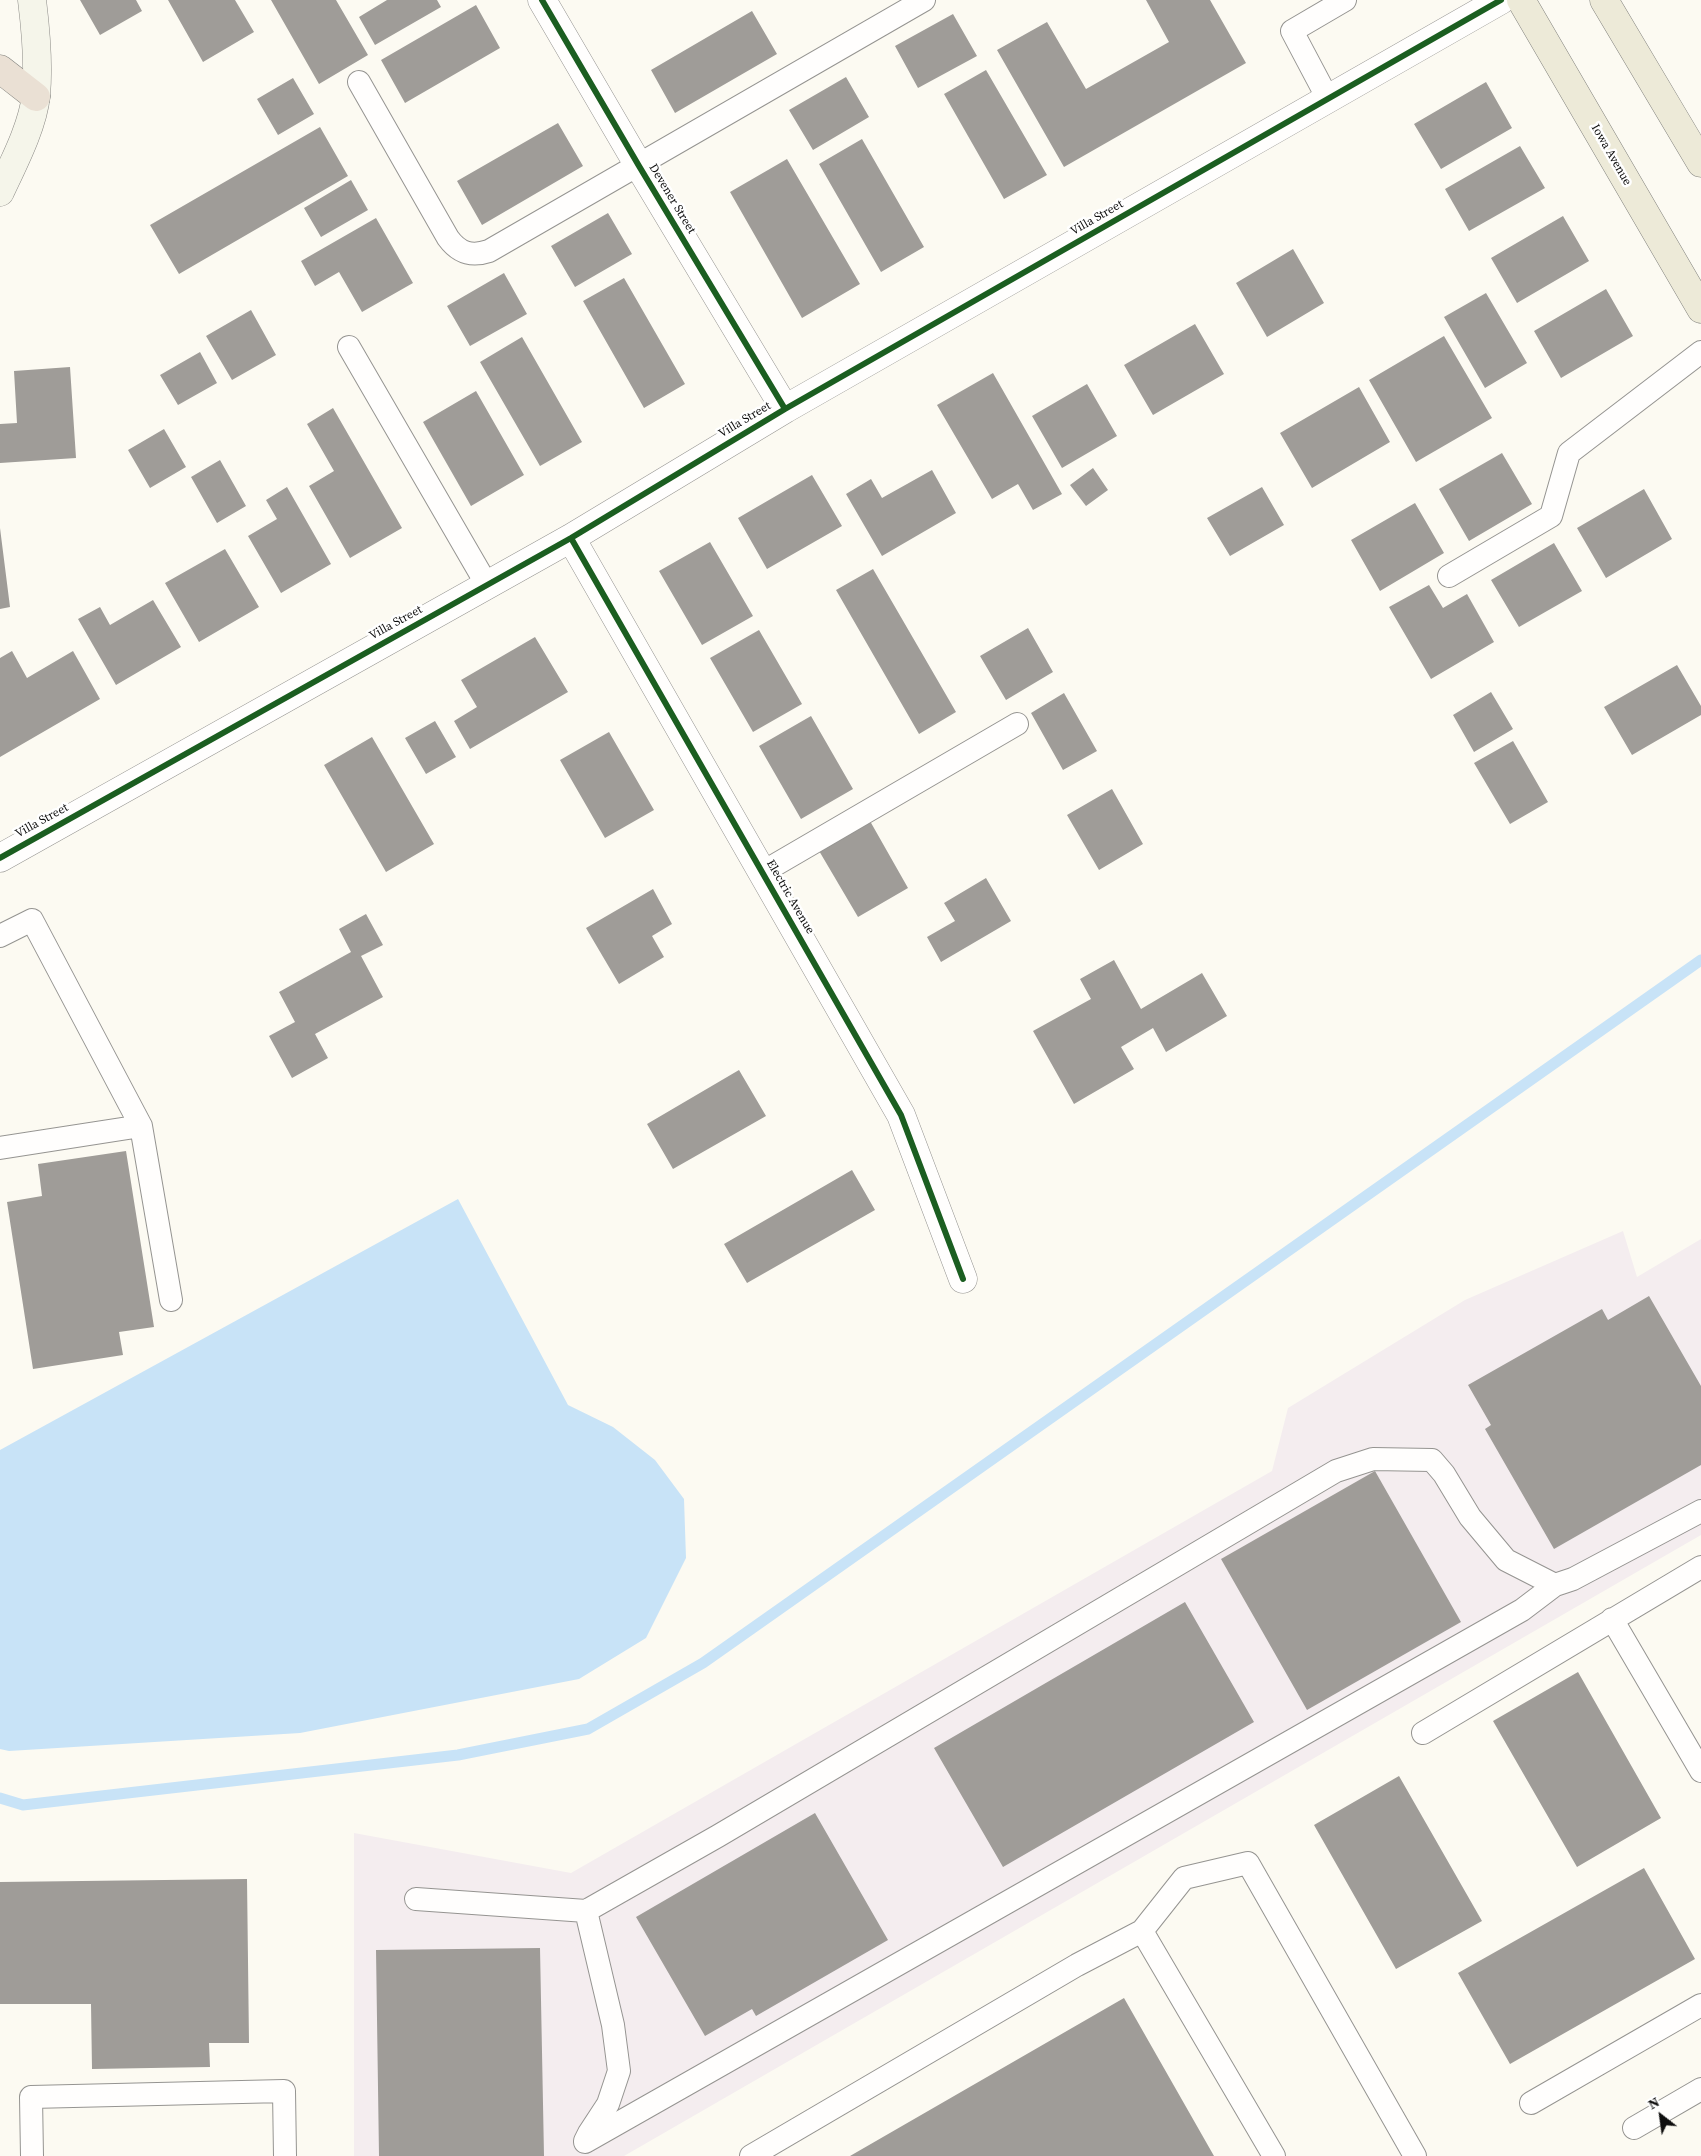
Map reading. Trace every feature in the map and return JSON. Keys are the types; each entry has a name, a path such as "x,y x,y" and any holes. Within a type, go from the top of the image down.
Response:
{"highway":[{"path":"0,69 36,97"}],"main road":[{"path":"0,192 26,132 36,97 37,44 32,0"},
{"name":"Iowa Avenue","path":"1521,0 1701,309"},
{"path":"1604,0 1701,163"}],"street":[{"name":"Devener Street","path":"542,0 785,409"},
{"name":"Villa Street","path":"0,858 571,538 785,409 1501,0"},
{"name":"Electric Avenue","path":"571,538 901,1115 963,1279"}],"lane":[{"path":"359,82 448,238 459,249 472,255 489,251 924,0"},
{"path":"1328,99 1292,31 1346,0"},
{"path":"349,347 488,585"},
{"path":"1449,576 1551,516 1569,453 1701,352"},
{"path":"762,872 1017,724"},
{"path":"0,936 32,920 141,1126 171,1300"},
{"path":"0,1148 141,1126"},
{"path":"416,1899 586,1910 718,1836 1336,1471 1373,1460 1432,1460 1444,1474 1470,1517 1506,1560 1555,1585"},
{"path":"582,2149 1522,1610 1555,1585 1573,1579 1701,1511"},
{"path":"1423,1733 1701,1566"},
{"path":"1612,1620 1701,1771"},
{"path":"750,2156 1077,1965 1142,1931 1184,1878 1248,1863 1415,2156"},
{"path":"582,2149 589,2133 608,2104 619,2071 613,2024 586,1910"},
{"path":"1142,1931 1274,2156"},
{"path":"1531,2103 1701,2006"},
{"path":"1634,2128 1701,2090"},
{"path":"32,2156 31,2097 284,2091 285,2156"}],"shaded area":[{"path":"1623,1231 1637,1277 1701,1239 1701,1535 624,2156 354,2156 354,1833 571,1873 1272,1471 1288,1408 1465,1300"}],"water":[{"path":"458,1199 568,1405 613,1427 655,1460 684,1499 686,1558 646,1638 579,1679 300,1733 9,1751 0,1749 0,1450"}],"building":[{"path":"80,0 136,0 142,11 100,35"},
{"path":"168,0 235,0 254,32 203,62"},
{"path":"271,0 336,0 368,55 319,84"},
{"path":"387,0 437,0 441,7 375,45 359,17"},
{"path":"1146,0 1210,0 1246,63 1064,167 997,50 1047,22 1086,89 1169,42"},
{"path":"476,5 500,48 405,103 381,60"},
{"path":"752,11 777,54 675,113 651,70"},
{"path":"953,14 977,56 918,88 895,46"},
{"path":"986,70 1047,175 1004,199 944,94"},
{"path":"846,77 869,117 813,150 789,110"},
{"path":"293,78 314,114 278,135 257,99"},
{"path":"1486,82 1512,128 1441,169 1414,124"},
{"path":"558,123 583,166 482,225 457,181"},
{"path":"320,127 348,176 179,274 150,225"},
{"path":"862,139 924,247 881,272 819,164"},
{"path":"1520,146 1545,188 1469,231 1445,189"},
{"path":"787,159 860,284 802,318 730,192"},
{"path":"351,180 368,210 321,237 304,208"},
{"path":"608,213 632,254 575,287 551,246"},
{"path":"1563,216 1589,261 1517,303 1491,258"},
{"path":"376,218 413,283 362,312 339,272 315,286 301,261"},
{"path":"1293,249 1324,303 1267,337 1236,283"},
{"path":"504,273 527,314 470,346 447,306"},
{"path":"624,278 685,384 644,408 583,301"},
{"path":"1606,289 1633,336 1561,378 1534,331"},
{"path":"1486,293 1527,363 1485,388 1444,317"},
{"path":"251,310 276,355 232,380 206,336"},
{"path":"1195,324 1224,374 1153,415 1124,365"},
{"path":"1444,336 1492,418 1416,462 1369,380"},
{"path":"522,337 582,442 540,466 480,362"},
{"path":"200,352 217,383 178,405 160,375"},
{"path":"70,367 76,458 0,463 0,424 17,423 14,371"},
{"path":"993,373 1062,494 1033,510 1018,484 992,499 937,405"},
{"path":"1087,384 1117,436 1062,468 1032,416"},
{"path":"1359,387 1390,442 1312,488 1280,433"},
{"path":"476,391 524,475 471,506 423,422"},
{"path":"333,408 402,528 350,558 309,486 334,471 307,424"},
{"path":"164,429 186,467 150,488 128,450"},
{"path":"1502,453 1532,504 1469,541 1439,489"},
{"path":"220,460 246,506 217,523 191,477"},
{"path":"1093,468 1108,490 1086,506 1070,485"},
{"path":"932,470 956,513 882,556 846,494 871,479 882,498"},
{"path":"812,475 842,526 767,569 738,518"},
{"path":"287,487 331,564 281,593 248,536 277,519 266,500"},
{"path":"1262,487 1284,525 1230,556 1207,518"},
{"path":"1644,489 1672,539 1606,578 1577,528"},
{"path":"1415,503 1444,553 1380,591 1351,540"},
{"path":"0,528 10,607 0,609"},
{"path":"710,542 753,616 702,645 659,571"},
{"path":"1554,543 1582,591 1519,627 1491,580"},
{"path":"225,549 259,607 199,642 165,583"},
{"path":"873,569 956,712 919,734 836,590"},
{"path":"1429,585 1443,608 1467,594 1494,642 1431,679 1389,607"},
{"path":"153,600 181,647 116,685 78,619 100,607 110,625"},
{"path":"1028,628 1053,672 1006,700 980,656"},
{"path":"759,630 802,704 753,732 710,658"},
{"path":"535,637 568,692 470,749 454,721 477,707 461,680"},
{"path":"12,651 27,678 73,651 100,699 0,757 0,658"},
{"path":"1677,665 1701,706 1701,715 1632,755 1604,707"},
{"path":"1491,692 1513,729 1474,752 1453,715"},
{"path":"1064,693 1097,751 1063,770 1031,713"},
{"path":"811,716 853,789 801,819 759,746"},
{"path":"435,721 456,757 426,774 405,738"},
{"path":"609,732 654,810 605,838 560,760"},
{"path":"372,737 434,844 386,872 324,765"},
{"path":"1513,741 1548,802 1510,824 1474,763"},
{"path":"1112,789 1143,844 1099,870 1067,815"},
{"path":"866,814 908,888 858,917 815,844"},
{"path":"986,878 1011,921 941,962 927,937 955,921 944,903"},
{"path":"653,889 672,924 652,936 664,957 619,984 586,928"},
{"path":"366,914 383,945 361,956 383,997 315,1034 328,1058 292,1078 269,1036 295,1022 279,992 351,952 339,929"},
{"path":"1114,960 1141,1009 1202,973 1227,1016 1166,1052 1153,1028 1121,1047 1134,1069 1074,1104 1033,1031 1091,999 1080,979"},
{"path":"739,1070 766,1116 673,1169 647,1124"},
{"path":"126,1151 154,1327 119,1332 123,1355 33,1369 7,1202 42,1196 38,1164"},
{"path":"852,1170 875,1210 747,1283 724,1244"},
{"path":"1649,1296 1701,1386 1701,1465 1554,1549 1485,1429 1491,1425 1468,1385 1602,1309 1608,1320"},
{"path":"1375,1471 1461,1622 1307,1710 1221,1559"},
{"path":"1185,1602 1254,1722 1003,1867 934,1748"},
{"path":"1578,1672 1661,1818 1577,1867 1493,1721"},
{"path":"1399,1776 1482,1921 1396,1969 1314,1825"},
{"path":"815,1813 888,1940 756,2016 752,2009 705,2036 636,1917"},
{"path":"1644,1868 1695,1959 1510,2064 1458,1973"},
{"path":"247,1879 249,2043 209,2043 210,2067 92,2069 91,2004 0,2004 0,1882"},
{"path":"540,1948 544,2156 379,2156 376,1950"},
{"path":"1124,1998 1214,2156 850,2156"}],"waterway":[{"path":"0,1798 23,1805 458,1755 588,1729 703,1663 1701,960"}],"cycle path":[{"path":"542,0 785,409"},
{"path":"0,858 571,538 785,409 1501,0"},
{"path":"571,538 901,1115 963,1279"}]}
